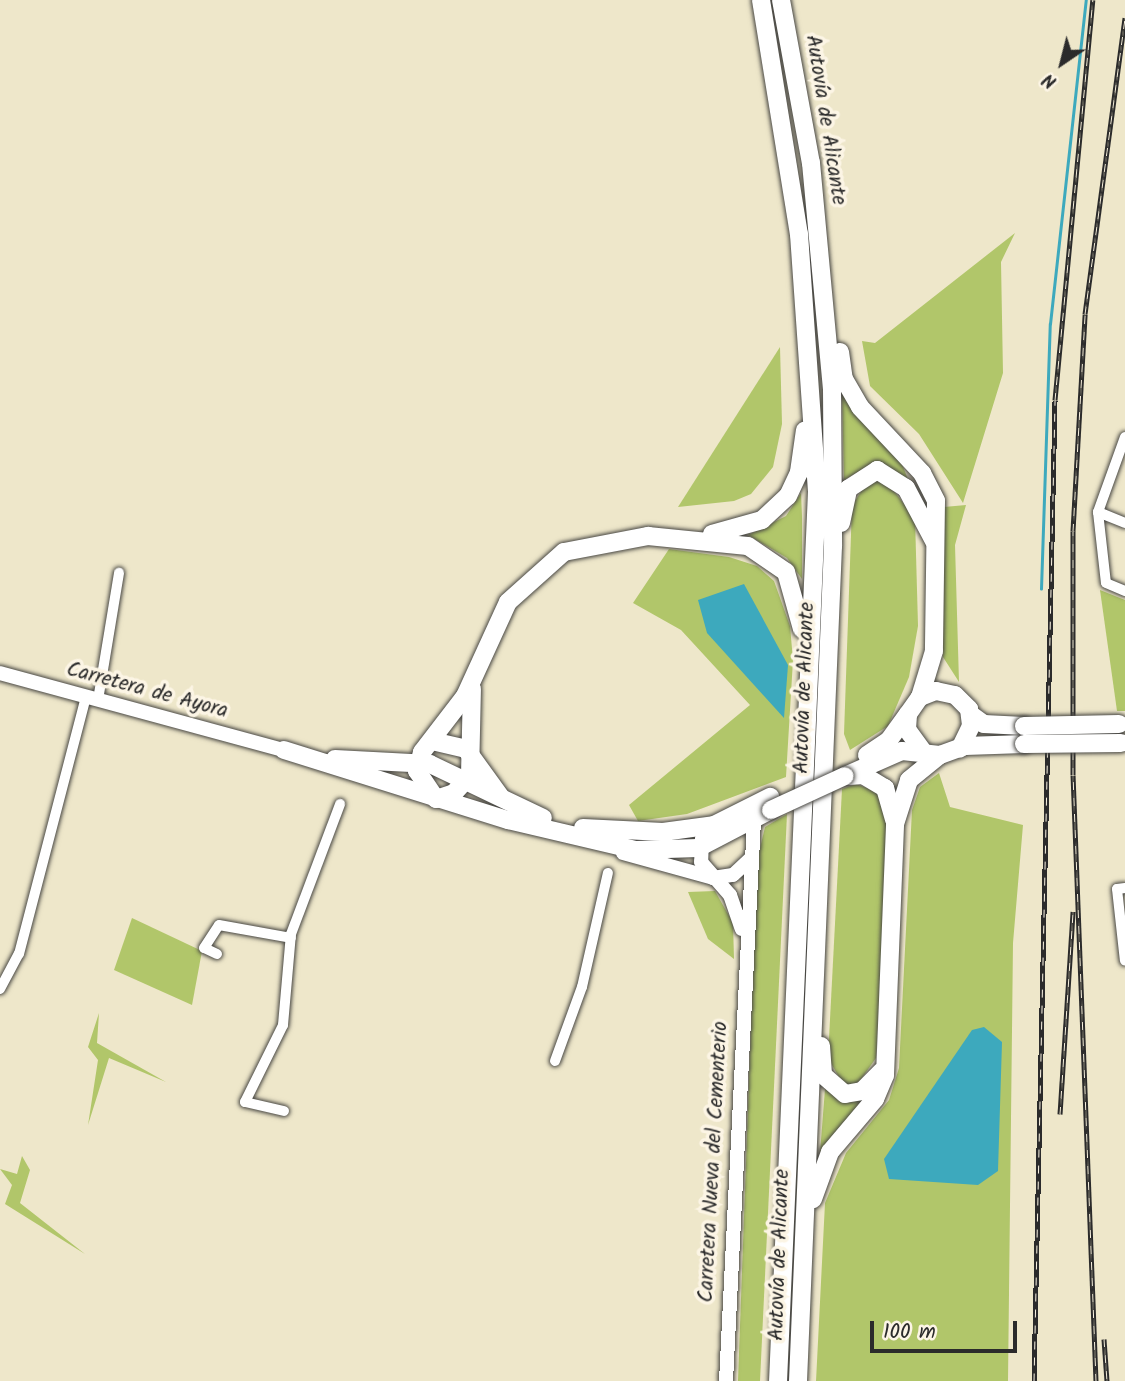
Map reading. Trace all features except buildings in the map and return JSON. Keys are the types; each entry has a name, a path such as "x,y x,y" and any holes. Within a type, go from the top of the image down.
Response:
{"highway":[{"name":"Autovía de Alicante","path":"761,0 799,234 817,492 806,688 778,1381"},
{"name":"Autovía de Alicante","path":"780,0 811,163 825,299 833,546 799,1381"},
{"path":"825,299 836,320 851,392 922,473 936,501 934,651 939,674 970,714 984,724 1123,734"},
{"path":"436,799 419,779 417,762 475,675 508,602 547,562 614,538 679,536 748,527 788,496 799,472 811,392"},
{"path":"833,546 848,489 877,470 898,479 922,509 937,569"},
{"path":"679,536 748,546 786,572 802,619 806,688"},
{"path":"284,750 380,762 417,762 466,781 516,809 599,831 663,832 714,825 770,804 844,770 878,750 920,697 934,651"},
{"path":"436,799 466,781 472,758 468,722 475,675"},
{"path":"920,697 955,695"},
{"path":"908,714 907,729 922,750"},
{"path":"960,749 970,714"},
{"path":"380,762 437,734 453,741 472,758 516,809"},
{"path":"805,1244 818,1176 875,1099 885,1069 895,824 909,780 940,755 960,749 1123,734"},
{"path":"284,750 436,799 576,837 654,852 698,848 739,831 770,804"},
{"path":"844,770 890,755 922,750 940,755"},
{"path":"844,770 863,775 885,789 895,824"},
{"path":"816,991 828,1084 855,1094 885,1069"}],"street":[{"path":"1125,437 1123,450 1098,512 1106,583 1125,591"},
{"path":"1098,512 1125,523"},
{"path":"0,989 19,954 92,699 119,573"},
{"name":"Carretera de Ayora","path":"0,673 284,750"},
{"path":"284,1111 245,1102 283,1025 291,938 340,804"},
{"name":"Carretera Nueva del Cementerio","path":"726,1381 744,944 754,820"},
{"path":"576,837 713,878 733,875 750,853 739,831 714,825 698,848"},
{"name":"Carretera Nueva del Cementerio","path":"698,848 713,878 735,904 744,944"},
{"path":"555,1061 582,986 608,873"},
{"path":"1121,888 1125,961"},
{"path":"217,954 204,948 219,925 291,938"}],"green space":[{"path":"1015,233 1001,262 1003,373 963,503 919,434 870,386 862,341 875,343"},
{"path":"780,347 782,424 773,467 751,494 734,501 678,507"},
{"path":"842,392 900,459 909,482 875,462 844,480"},
{"path":"868,480 886,481 915,518 918,626 909,677 888,726 850,750 844,734 852,506"},
{"path":"801,493 802,579 787,558 748,535 786,516"},
{"path":"966,505 955,545 959,682 943,657 944,507"},
{"path":"669,549 729,557 757,566 774,581 790,626 793,660 786,777 687,814 638,821 629,805 750,705 681,630 633,603"},
{"path":"1100,590 1125,600 1125,711 1117,711"},
{"path":"939,773 950,807 1023,825 1013,943 1008,1381 816,1381 825,1203 846,1153 889,1100 899,1068 912,810 920,787"},
{"path":"856,784 880,793 888,810 876,1058 857,1085 843,1084 828,1058 842,789"},
{"path":"787,814 760,1381 738,1381 757,861 765,827"},
{"path":"715,891 733,923 734,959 708,939 688,892"},
{"path":"132,918 202,951 192,1005 114,970"},
{"path":"99,1013 97,1043 166,1082 109,1058 88,1125 98,1060 88,1047"},
{"path":"825,1089 849,1102 868,1094 820,1153"},
{"path":"22,1156 30,1170 20,1203 85,1254 5,1204 12,1185 0,1169 17,1174"}],"water":[{"path":"744,584 788,665 784,718 707,633 698,600"},
{"path":"984,1027 1002,1042 998,1171 978,1185 889,1179 884,1159 972,1030"}],"waterway":[{"path":"1041,589 1050,324 1086,0"}],"railway":[{"path":"1034,1381 1055,400 1093,0"},
{"path":"1096,1381 1073,775 1073,531 1085,314 1125,18"},
{"path":"1060,1114 1073,911"},
{"path":"1104,1339 1107,1381"}]}
